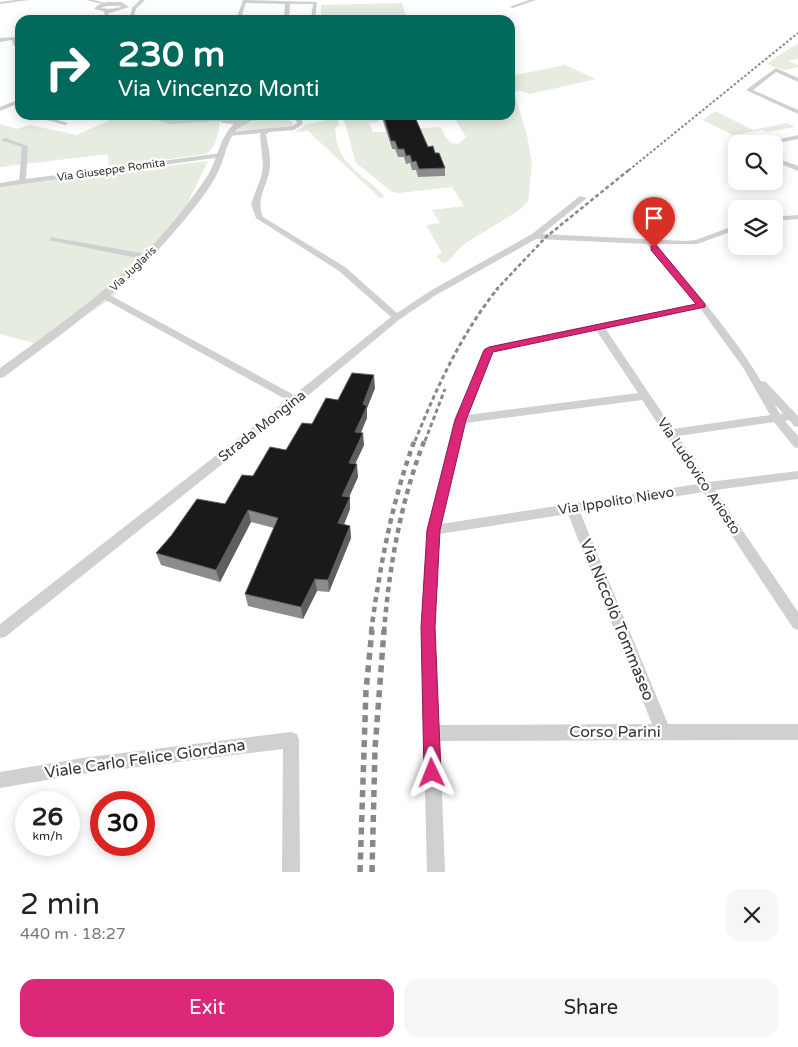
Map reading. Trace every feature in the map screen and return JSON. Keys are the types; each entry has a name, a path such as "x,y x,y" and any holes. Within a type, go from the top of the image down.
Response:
{"street":[{"path":"0,3 27,0"},
{"path":"87,0 107,4 116,3 125,10"},
{"path":"87,0 103,10 118,13 125,10 135,0"},
{"path":"131,15 135,5 143,0"},
{"path":"511,6 534,0"},
{"path":"240,15 245,1 315,3 314,15"},
{"path":"286,15 288,1"},
{"path":"102,15 107,4"},
{"path":"103,10 125,10"},
{"path":"103,10 105,15"},
{"path":"0,40 14,38 15,42"},
{"path":"798,80 776,70 748,90 798,112"},
{"path":"0,109 15,102"},
{"path":"53,120 65,123"},
{"path":"162,120 169,122 194,120"},
{"path":"222,120 228,126 229,133"},
{"path":"231,120 242,122"},
{"path":"229,133 247,120"},
{"path":"229,133 266,132 294,128 300,124 298,120"},
{"path":"266,132 263,135 266,171 254,200 256,211 260,218 342,269 396,317"},
{"name":"Via Juglaris","path":"0,374 105,296 147,257 178,222 213,174 229,133"},
{"path":"783,140 798,138"},
{"path":"4,140 25,146 22,182"},
{"name":"Via Giuseppe Romita","path":"0,185 222,155"},
{"path":"783,163 798,169"},
{"name":"Strada Mongina","path":"0,632 295,400 396,317 433,293 535,236 583,198"},
{"path":"783,218 798,217"},
{"path":"535,236 650,243 697,242 728,230"},
{"path":"53,239 147,257"},
{"path":"650,243 702,306 748,368 795,420"},
{"path":"105,296 295,400"},
{"path":"436,872 428,627 434,530 460,420 489,350 702,306"},
{"name":"Via Ludovico Ariosto","path":"599,327 798,624"},
{"path":"748,368 777,418 798,444"},
{"path":"460,420 646,396"},
{"path":"670,433 777,418 795,420"},
{"name":"Via Ippolito Nievo","path":"434,530 706,487 798,475"},
{"name":"Via Niccolò Tommaseo","path":"572,508 663,732"},
{"name":"Corso Parini","path":"431,733 798,732"},
{"name":"Viale Carlo Felice Giordana","path":"0,780 82,766 291,740 291,872"}],"shaded area":[{"path":"402,3 406,15 321,15 321,5"},
{"path":"798,44 798,59 788,61 798,65 798,67 784,70 767,64 779,55"},
{"path":"565,65 596,79 530,94 521,91 515,92 515,75"},
{"path":"515,95 527,135 532,164 528,202 518,211 464,244 448,261 442,263 437,256 442,253 426,225 440,223 432,210 464,206 452,187 399,193 392,192 356,163 344,120 378,120 378,122 369,123 373,132 386,132 391,149 395,149 398,157 404,157 406,163 410,163 412,170 416,170 418,177 444,176 409,129 441,127 446,138 451,143 458,144 466,137 456,120 515,120"},
{"path":"715,111 753,130 787,123 795,127 733,135 703,120"},
{"path":"110,120 220,120 215,143 206,154 109,167 108,154 0,167 0,124 16,129 30,125 76,135"},
{"path":"288,120 293,122 293,124 290,126 238,131 239,126 250,122"},
{"path":"338,120 339,126 335,127 336,137 341,154 352,167 385,197 380,198 308,131 295,132 307,124"},
{"path":"208,161 178,222 111,299 41,345 0,334 0,186"}],"building":[{"path":"385,120 416,120 428,147 433,146 435,153 439,153 445,168 419,169 416,161 412,162 410,155 406,156 404,149 398,149 395,141 391,141"},
{"path":"352,373 374,375 363,404 367,406 355,432 363,433 349,463 357,464 342,496 350,497 338,523 350,526 328,580 315,579 301,607 245,594 278,518 248,510 216,570 156,553 171,536 197,499 225,504 242,475 253,476 270,447 286,450 302,423 312,424 326,398 338,400"}],"railway":[{"path":"629,170 798,33"},
{"path":"496,290 546,237 630,169"},
{"path":"415,441 461,342 498,288"},
{"path":"425,441 445,389"},
{"path":"371,632 378,583 393,510 415,439"},
{"path":"384,632 397,534 409,485 425,439"},
{"path":"360,872 366,690 372,630"},
{"path":"372,872 375,749 384,630"}],"route":[{"path":"432,773 428,627 434,530 460,420 489,350 702,306 654,248"}]}
